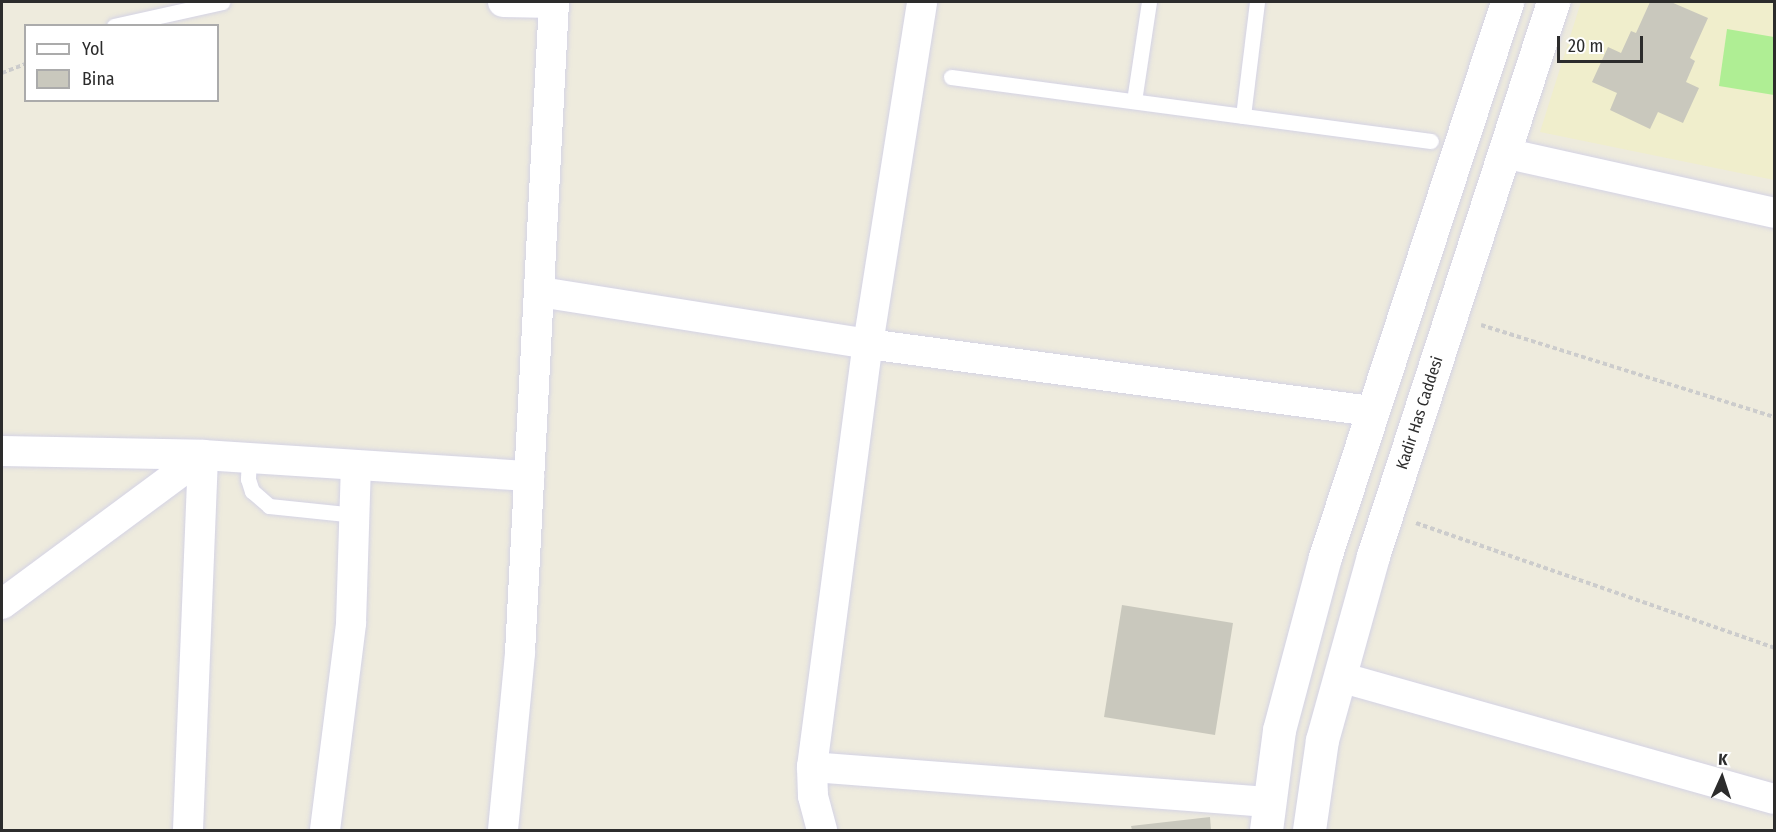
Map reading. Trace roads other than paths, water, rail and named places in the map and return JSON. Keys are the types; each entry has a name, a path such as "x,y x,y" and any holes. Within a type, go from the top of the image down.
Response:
{"street":[{"path":"503,2 553,2 520,654 503,831"},
{"path":"822,831 813,796 812,767 868,344 922,2"},
{"path":"812,767 1268,816 1279,730 1325,557 1507,2"},
{"name":"Kadir Has Caddesi","path":"1309,831 1322,740 1387,513 1553,2"},
{"path":"1504,153 1774,213"},
{"path":"540,292 868,344 1371,411"},
{"path":"2,451 203,455 529,476"},
{"path":"2,604 203,455"},
{"path":"188,831 203,455"},
{"path":"325,831 351,623 356,466"},
{"path":"1340,676 1774,799"}],"lane":[{"path":"123,24 222,2"},
{"path":"1134,101 1149,2"},
{"path":"1243,116 1257,2"},
{"path":"951,77 1431,141"},
{"path":"249,459 248,479 252,491 269,506 356,514"}]}
